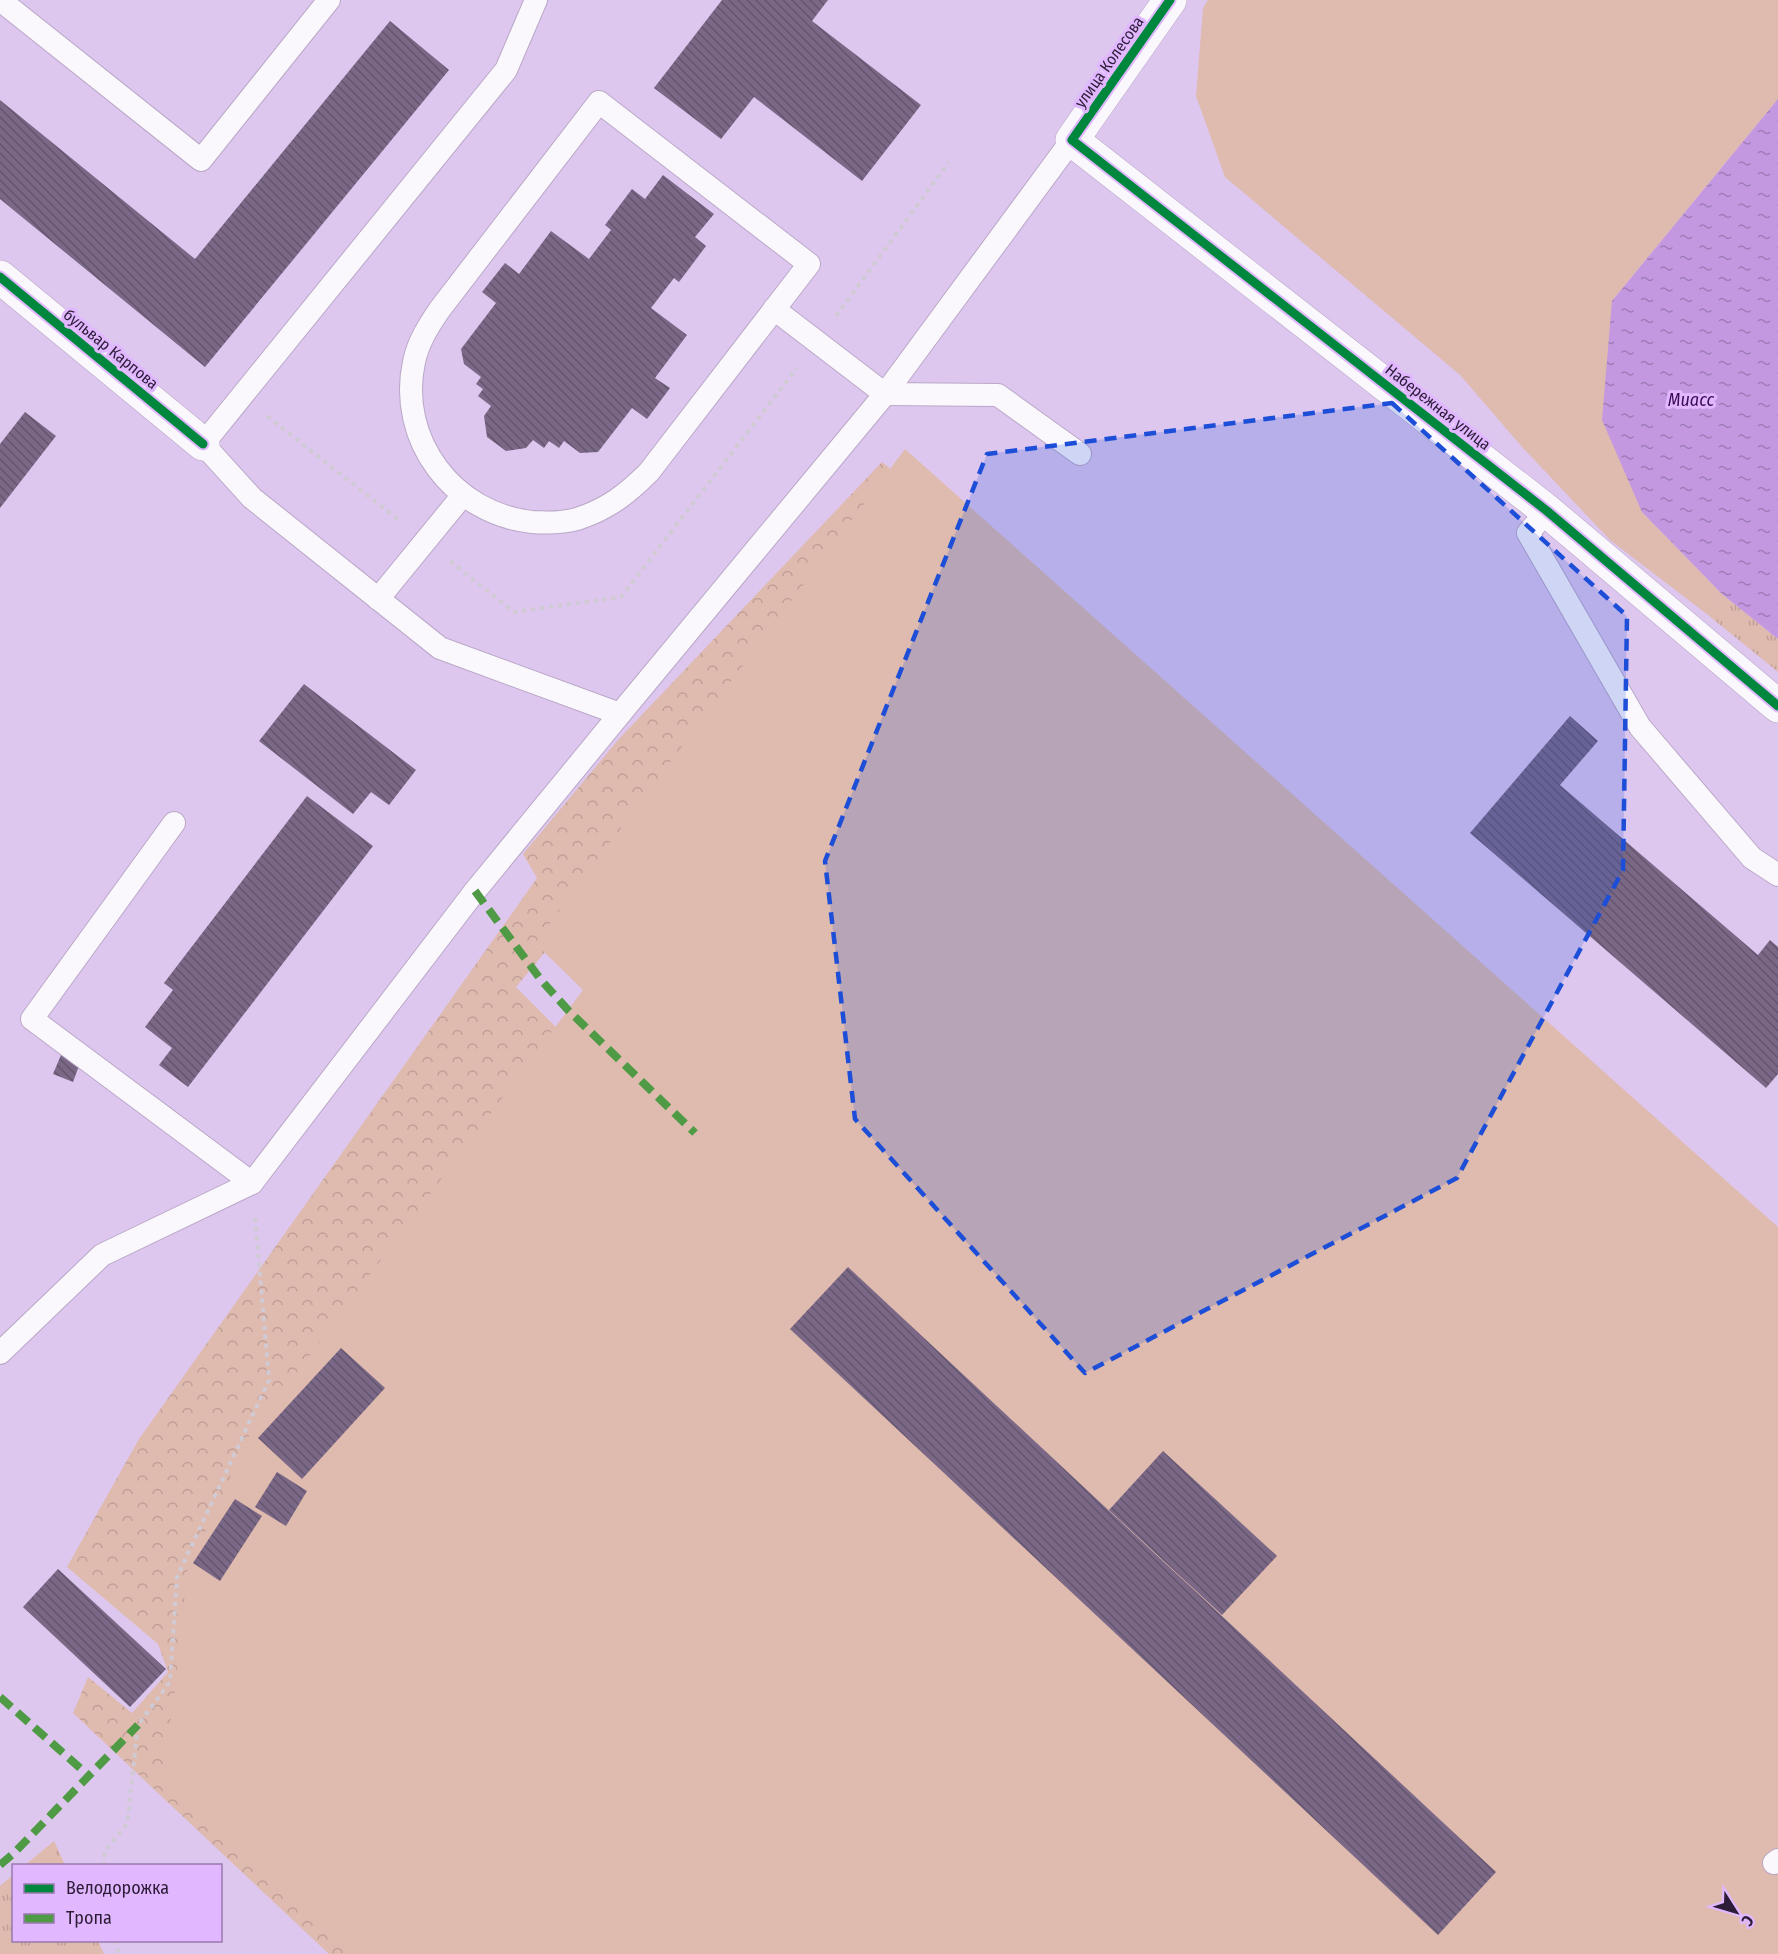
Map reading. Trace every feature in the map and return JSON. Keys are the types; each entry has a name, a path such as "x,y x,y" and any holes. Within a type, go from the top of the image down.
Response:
{"street":[{"name":"улица Колесова","path":"1072,140 1165,3"},
{"name":"Набережная улица","path":"1072,140 1547,511 1778,706"},
{"name":"бульвар Карпова","path":"0,277 203,444"}],"lane":[{"path":"0,0 201,160 328,0"},
{"path":"536,0 506,70 203,444 252,498 440,648 620,714"},
{"path":"599,102 809,264 649,472 628,493 603,509 575,520 546,523 516,520 488,510 463,495 441,474 425,450 415,422 412,392 414,362 424,334 440,309 599,102"},
{"path":"0,1353 102,1255 252,1183 475,891 885,394 1072,140"},
{"path":"774,309 885,394 998,395 1080,454"},
{"path":"378,599 463,495"},
{"path":"1547,511 1528,533 1640,727 1752,858 1778,875"},
{"path":"174,823 32,1019 252,1183"}],"path":[{"path":"242,396 514,612 621,597 817,342 949,162"},
{"path":"103,1864 105,1851 127,1824 138,1725 170,1682 177,1577 269,1380 252,1183"}],"highlighted area":[{"path":"1392,403 1627,616 1623,870 1457,1178 1085,1373 855,1119 825,861 987,454"}],"green space":[{"path":"1208,0 1778,0 1778,99 1612,301 1642,512 1722,594 1708,615 1610,540 1523,448 1460,375 1225,177 1196,96 1203,8"},
{"path":"905,449 1778,1227 1778,1954 347,1954 162,1784 177,1673 187,1572 249,1436 583,990 535,943"},
{"path":"882,462 925,496 516,987 670,1142 488,1954 329,1954 73,1713 88,1677 132,1713 168,1672 158,1644 67,1567 139,1439 537,878 523,854 618,740"},
{"path":"1722,594 1778,639 1778,672 1708,615"},
{"path":"54,1841 65,1864 26,1864"},
{"path":"12,1876 12,1942 98,1942 104,1954 0,1954 0,1886"}],"water":[{"name":"Миасс","path":"1778,99 1778,639 1722,594 1642,512 1602,420 1612,301"}],"building":[{"path":"722,0 828,0 812,21 921,105 862,181 754,97 721,139 654,88"},
{"path":"390,21 449,70 205,367 0,199 0,100 195,259"},
{"path":"663,175 714,214 695,237 706,246 679,282 674,278 651,308 687,335 655,378 670,388 647,419 632,408 598,452 580,453 564,441 559,448 549,441 544,448 533,440 526,448 506,451 487,437 484,416 491,406 478,396 483,389 476,384 481,377 464,364 461,349 496,303 482,292 505,263 519,274 551,231 589,259 611,230 605,225 632,189 645,199"},
{"path":"25,412 56,436 0,508 0,444"},
{"path":"304,684 416,770 389,805 371,792 353,814 259,741"},
{"path":"1570,716 1598,741 1560,785 1758,955 1770,940 1778,947 1778,1074 1766,1088 1470,833"},
{"path":"307,796 373,846 188,1087 159,1065 172,1048 145,1027 173,990 164,983"},
{"path":"61,1055 80,1063 73,1082 53,1074"},
{"path":"848,1267 1496,1872 1438,1935 790,1329"},
{"path":"341,1348 385,1388 302,1479 258,1438"},
{"path":"1163,1451 1277,1556 1222,1615 1109,1510"},
{"path":"277,1472 307,1491 286,1526 255,1507"},
{"path":"235,1499 262,1516 220,1581 193,1563"},
{"path":"58,1569 166,1669 130,1707 23,1607"}],"marked path":[{"path":"475,891 541,980 568,1010 695,1133"},
{"path":"0,1697 89,1776"},
{"path":"0,1865 138,1725"}],"cycle path":[{"path":"1170,0 1072,140 1547,511 1778,706"},
{"path":"0,277 203,444"}]}
